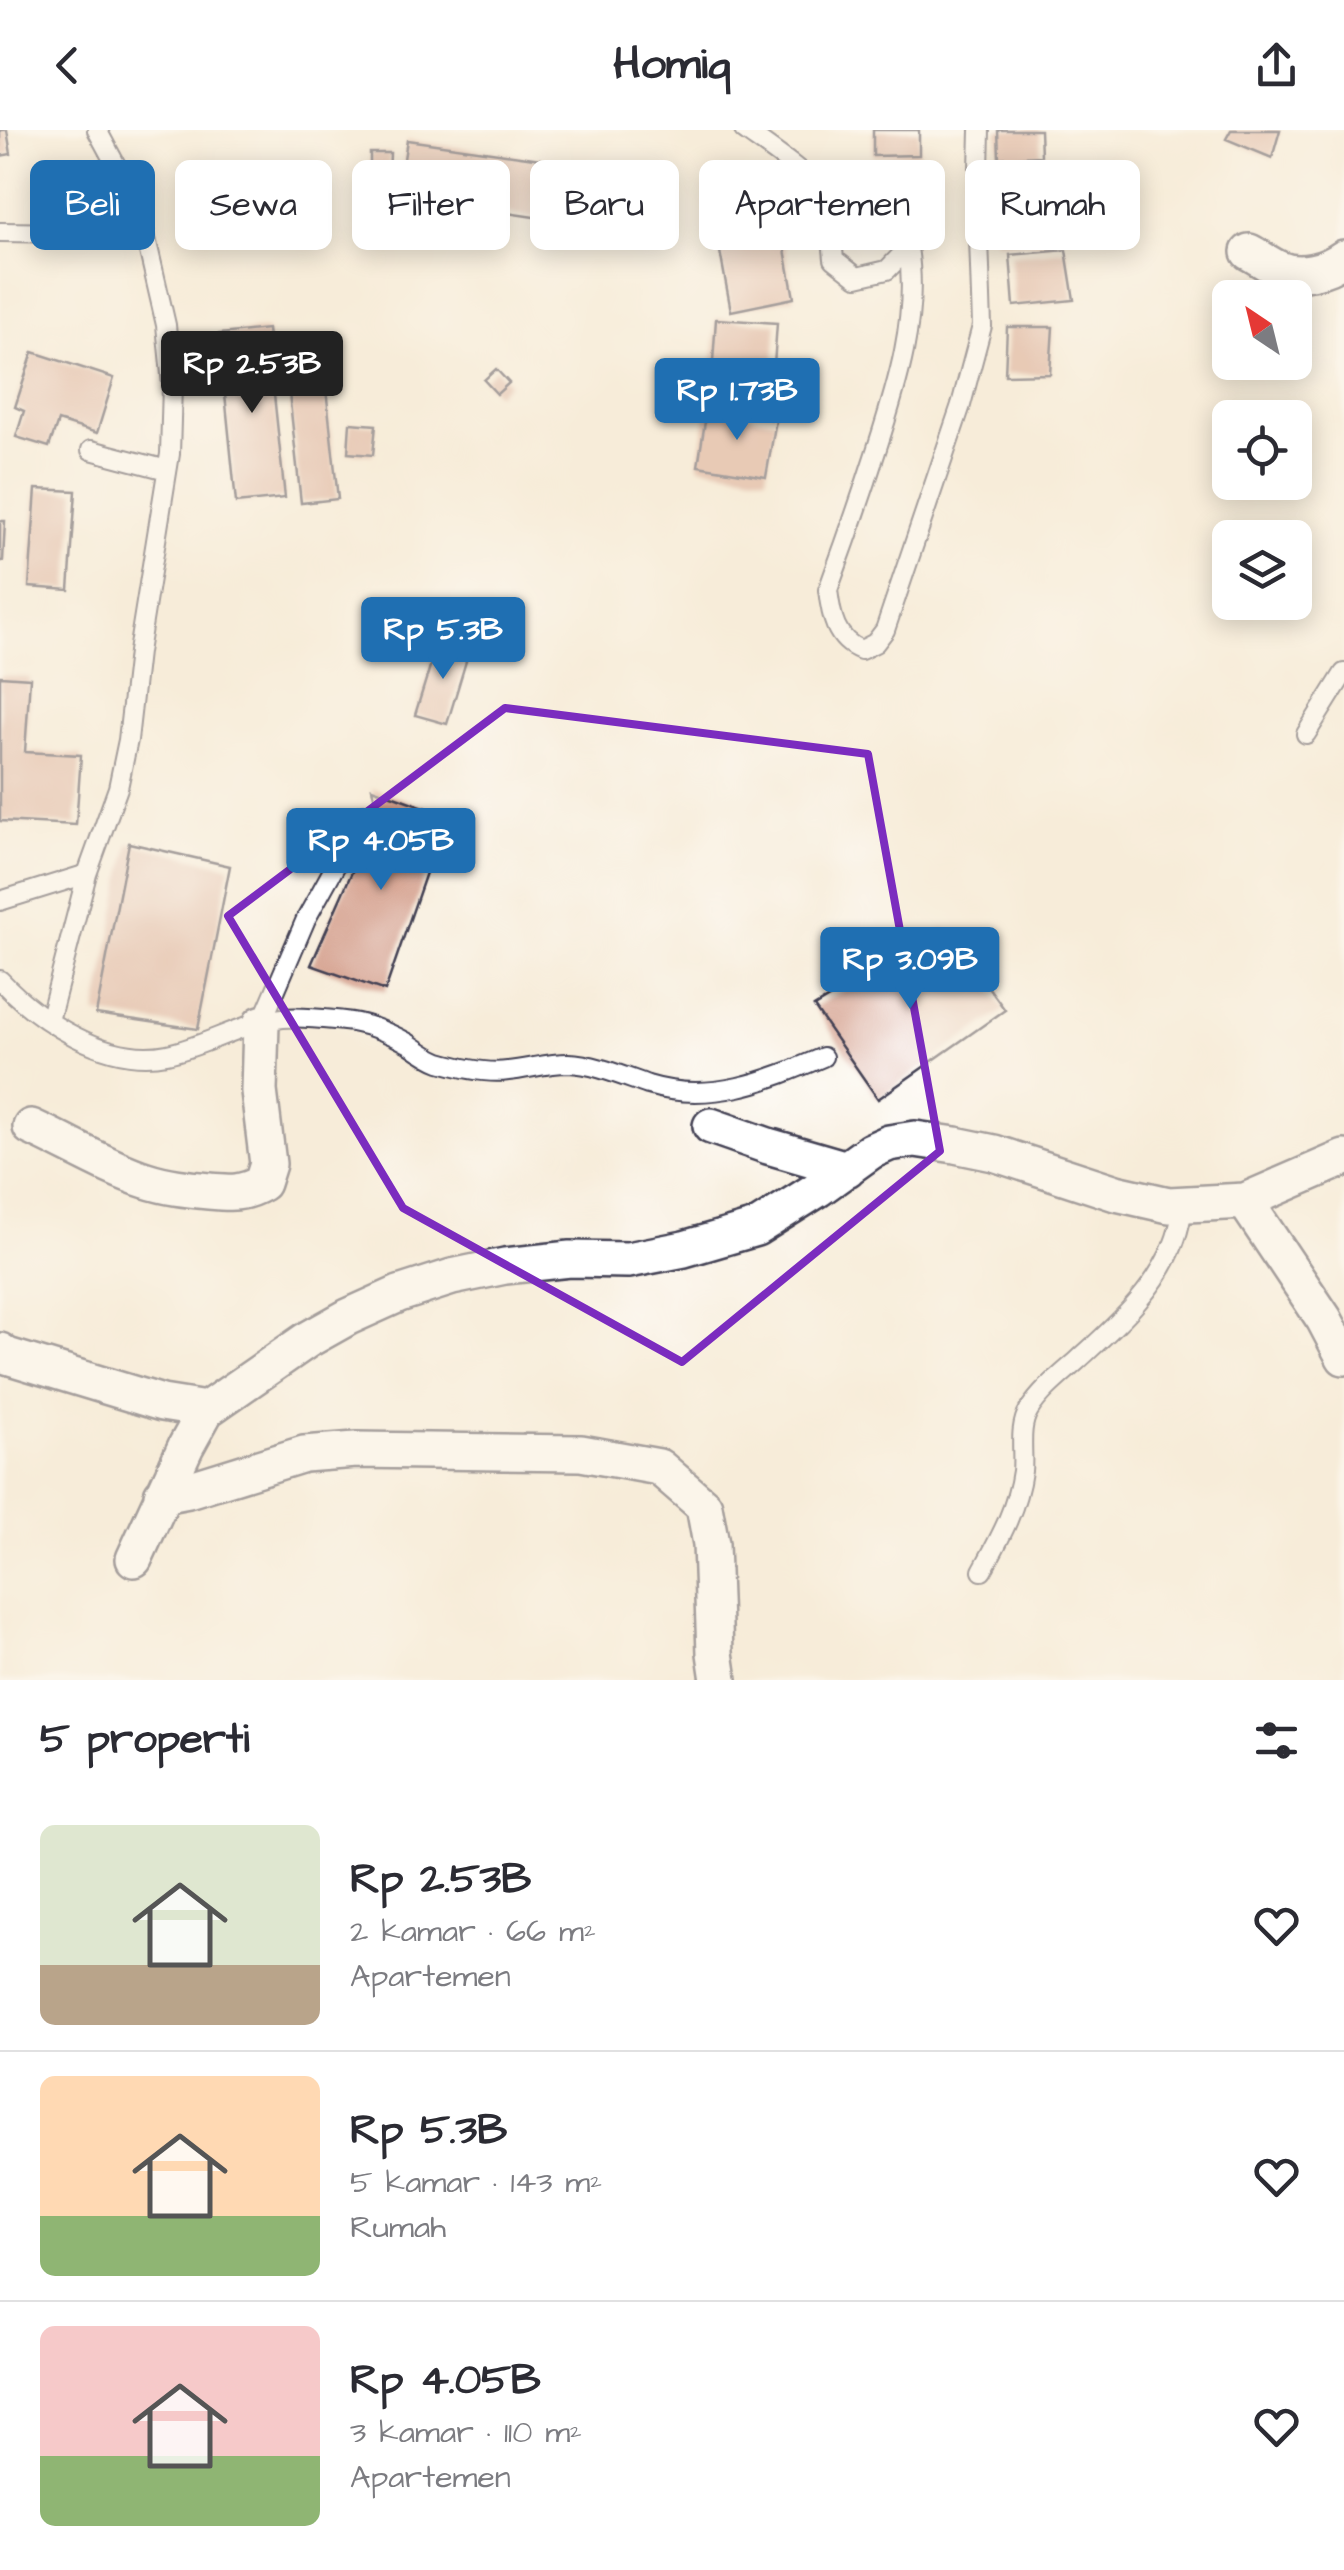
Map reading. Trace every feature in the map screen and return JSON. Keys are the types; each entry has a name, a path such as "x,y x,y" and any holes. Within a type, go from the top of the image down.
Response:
{"street":[{"path":"1249,252 1281,270 1308,273 1344,258"},
{"path":"31,1127 146,1180 180,1188 248,1192 262,1183 268,1164 259,1092 261,1024"},
{"path":"711,1126 847,1169"},
{"path":"134,1559 206,1410 308,1340 399,1294 504,1266 570,1258 628,1260 684,1250 756,1228 870,1151 915,1139 994,1153 1169,1205 1245,1200 1344,1158"},
{"path":"1245,1200 1324,1319 1344,1357"},
{"path":"0,1351 162,1403 206,1410"},
{"path":"162,1495 304,1454 356,1450 581,1453 659,1468 704,1506 711,1544 719,1680"}],"lane":[{"path":"96,130 113,160"},
{"path":"744,130 817,188 830,228 834,259 857,277 887,270 908,248 912,275 910,315 892,400 828,590 831,615 841,635 848,646 861,650 885,630 955,422 982,326 980,130"},
{"path":"0,232 30,232"},
{"path":"50,1021 87,874 118,788 170,454 172,385 166,325 149,250"},
{"path":"91,450 167,470"},
{"path":"1306,734 1344,673"},
{"path":"261,1024 306,919 364,814"},
{"path":"0,902 87,874"},
{"path":"0,980 66,1033 141,1056 188,1048 281,1018 348,1021 378,1028 436,1061 466,1068 502,1072 568,1063 594,1066 682,1093 742,1087 824,1057"},
{"path":"982,1571 1008,1523 1016,1496 1026,1414 1044,1391 1144,1296 1162,1271 1176,1240 1184,1205"}],"highlighted area":[{"path":"505,708 868,754 940,1151 682,1362 403,1208 228,916"}],"building":[{"path":"0,130 7,130 11,154 0,156"},
{"path":"873,130 919,130 919,155 873,156"},
{"path":"998,130 1040,130 1041,156 999,158"},
{"path":"1231,130 1280,130 1272,158 1226,139"},
{"path":"407,140 548,160 530,160 530,216 510,214 510,160 404,160"},
{"path":"370,153 390,153 390,160 370,160"},
{"path":"720,250 785,250 794,298 731,311"},
{"path":"1066,250 1074,300 1014,306 1010,255"},
{"path":"716,319 777,323 772,394 711,390"},
{"path":"1007,327 1053,327 1050,374 1005,375"},
{"path":"267,329 285,498 236,503 219,334"},
{"path":"33,352 114,378 97,433 58,421 49,447 16,437 24,411 15,407"},
{"path":"322,352 338,499 301,503 285,356"},
{"path":"496,369 509,383 497,394 484,380"},
{"path":"707,409 776,420 766,477 698,466"},
{"path":"350,423 376,425 373,455 348,453"},
{"path":"36,489 76,491 69,590 29,587"},
{"path":"0,521 5,521 3,561 0,561"},
{"path":"438,641 470,648 447,724 415,715"},
{"path":"0,676 30,678 25,752 81,755 76,825 0,821"},
{"path":"372,788 446,815 385,991 311,965 378,813"},
{"path":"129,843 230,866 198,1029 96,1014"},
{"path":"945,928 1005,1010 878,1099 814,1007"}]}
